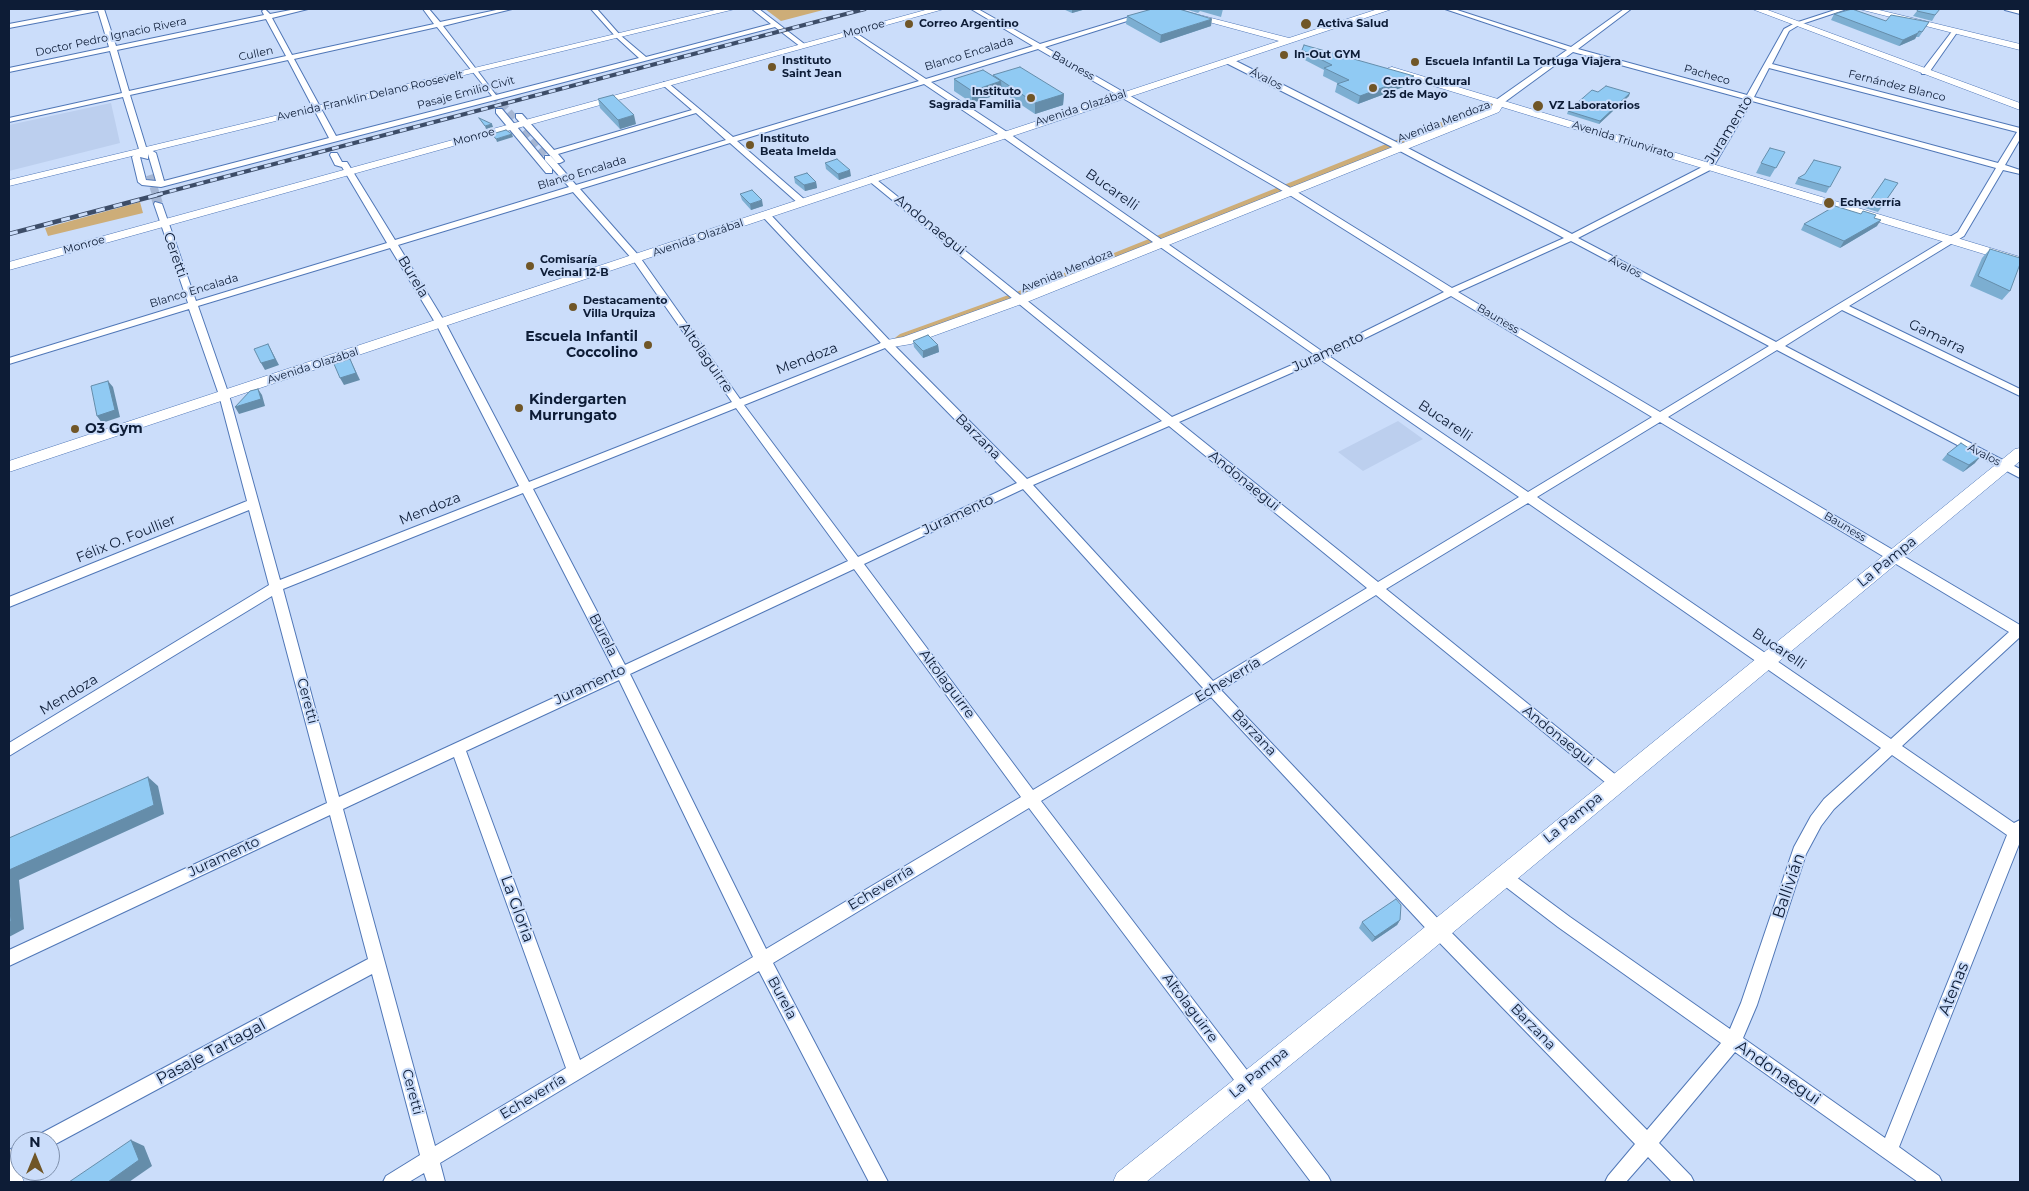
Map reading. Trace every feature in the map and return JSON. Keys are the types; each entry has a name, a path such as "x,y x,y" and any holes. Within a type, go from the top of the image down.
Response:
{"street":[{"path":"9,26 99,9 127,93 150,175"},
{"path":"264,9 333,139"},
{"name":"Doctor Pedro Ignacio Rivera","path":"9,70 305,9"},
{"path":"426,9 474,70 483,74 495,96"},
{"name":"Cullen","path":"9,120 509,9"},
{"path":"594,9 644,59"},
{"name":"Avenida Franklin Delano Roosevelt","path":"9,177 474,70 713,9"},
{"name":"Avenida Franklin Delano Roosevelt","path":"617,34 730,9"},
{"path":"755,9 803,46"},
{"name":"Monroe","path":"9,266 512,127 522,120 667,84 939,9"},
{"name":"Bauness","path":"974,9 1286,189 1452,292 2020,631"},
{"name":"Blanco Encalada","path":"9,361 924,80 1162,9"},
{"path":"1166,9 1305,45"},
{"name":"Avenida Olazábal","path":"9,467 1004,134 1387,9"},
{"name":"Pacheco","path":"1448,9 1571,49 2020,172"},
{"path":"1499,102 1628,9"},
{"path":"1757,9 2020,108"},
{"name":"Juramento","path":"9,958 622,670 1025,484 1322,356 1452,292 1571,238 1709,167 1749,99 1786,30 1797,24 1844,9"},
{"path":"1864,9 2020,47"},
{"path":"2007,9 2020,12"},
{"name":"Pasaje Emilio Civit","path":"161,184 495,96 776,25"},
{"path":"1925,72 1956,31"},
{"name":"Bucarelli","path":"852,32 1004,134 1155,241 1526,496 2019,831"},
{"name":"Ávalos","path":"1229,61 1396,145 1775,346 2015,465"},
{"name":"Fernández Blanco","path":"1768,64 2020,131"},
{"name":"Avenida Triunvirato","path":"1381,67 2020,261"},
{"path":"474,70 473,76 495,96"},
{"path":"667,84 802,202"},
{"name":"Avenida Mendoza","path":"887,344 906,341 1396,145 1495,110 1499,102"},
{"name":"Altolaguirre","path":"499,111 561,185 573,188"},
{"path":"550,156 696,111"},
{"name":"Altolaguirre","path":"522,120 573,188 636,258 737,402 1031,798 1322,1182"},
{"name":"Echeverría","path":"392,1182 1212,689 1526,496 1961,234 2020,131"},
{"path":"142,147 152,153 161,184 142,182 136,157 142,147"},
{"name":"Avenida Franklin Delano Roosevelt","path":"9,183 142,147"},
{"name":"Burela","path":"334,155 339,165 344,164 441,324 622,670 762,959 879,1182"},
{"name":"Andonaegui","path":"872,179 1616,783"},
{"name":"Ceretti","path":"158,204 224,395 436,1182"},
{"name":"Barzana","path":"766,215 887,344 1025,484 1212,689 1438,930 1685,1182"},
{"name":"Gamarra","path":"1841,306 2020,393"},
{"name":"Mendoza","path":"9,750 276,587 737,402 887,344"},
{"name":"La Pampa","path":"1126,1182 1438,930 1893,556 2015,465"},
{"name":"Félix O. Foullier","path":"9,602 254,502"},
{"name":"Ballivián","path":"1614,1182 1711,1070 1733,1041 1748,1005 1800,852 1816,820 1829,804 2020,631"},
{"name":"La Gloria","path":"458,748 576,1071"},
{"name":"Atenas","path":"1889,1151 2019,831"},
{"name":"Andonaegui","path":"1503,876 1564,922 1933,1182"},
{"name":"Pasaje Tartagal","path":"60,1132 377,963"},
{"path":"9,1176 11,1182"}],"shaded area":[{"path":"765,9 827,9 781,21"},
{"path":"1499,102 1495,110 1159,244 887,344 900,334 1014,293 1481,106"},
{"path":"111,103 120,143 9,171 9,125"},
{"path":"140,202 143,213 48,236 45,228"},
{"path":"1398,421 1423,439 1363,471 1338,452"}],"building":[{"path":"1152,9 1179,9 1212,19 1161,35 1127,16"},
{"path":"1852,9 1886,21 1891,15 1929,22 1922,32 1919,31 1903,40 1834,14"},
{"path":"1918,9 1940,9 1935,15 1917,11"},
{"path":"1304,45 1414,76 1360,96 1337,84 1349,80 1324,68 1332,65 1302,50"},
{"path":"1020,67 1064,94 1035,103 993,75"},
{"path":"983,70 1001,81 972,91 954,79"},
{"path":"1606,86 1630,93 1600,121 1568,111 1592,90 1598,92"},
{"path":"613,95 634,115 618,120 598,99"},
{"path":"479,118 492,124 485,126"},
{"path":"506,130 512,134 496,139 492,134"},
{"path":"1770,148 1785,152 1776,168 1761,163"},
{"path":"837,159 850,170 838,174 825,163"},
{"path":"1814,160 1841,167 1830,187 1798,178 1805,174"},
{"path":"807,173 816,182 804,185 794,177"},
{"path":"1885,179 1898,183 1882,206 1869,202"},
{"path":"752,190 762,200 750,204 740,194"},
{"path":"1835,206 1861,214 1863,211 1876,215 1874,218 1881,220 1844,241 1804,224"},
{"path":"1990,249 2020,258 2020,264 2010,291 1978,276"},
{"path":"928,335 938,345 923,351 913,341"},
{"path":"268,344 275,359 261,363 254,349"},
{"path":"350,359 356,373 340,378 334,364"},
{"path":"108,381 115,410 97,416 91,386"},
{"path":"258,389 261,399 235,407 250,391"},
{"path":"1961,443 1981,456 1969,465 1947,454"},
{"path":"148,777 154,805 9,870 9,838"},
{"path":"1396,899 1401,905 1400,920 1375,937 1362,922"},
{"path":"9,900 11,921 9,922"},
{"path":"131,1140 139,1160 108,1182 69,1182"}],"tunnel":[{"path":"493,94 548,158"},
{"path":"150,175 156,195"},
{"path":"155,194 158,204"}],"railway":[{"path":"156,195 865,9"},
{"path":"9,234 161,194"}],"place":[{"name":"Correo Argentino","path":"909,24"},
{"name":"Activa Salud","path":"1306,24"},
{"name":"In-Out GYM","path":"1284,55"},
{"name":"Escuela Infantil La Tortuga Viajera","path":"1415,62"},
{"name":"Instituto Saint Jean","path":"772,67"},
{"name":"Centro Cultural 25 de Mayo","path":"1373,88"},
{"name":"Instituto Sagrada Familia","path":"1031,98"},
{"name":"VZ Laboratorios","path":"1538,106"},
{"name":"Instituto Beata Imelda","path":"750,145"},
{"name":"Echeverría","path":"1829,203"},
{"name":"Comisaría Vecinal 12-B","path":"530,266"},
{"name":"Destacamento Villa Urquiza","path":"573,307"},
{"name":"Escuela Infantil Coccolino","path":"648,345"},
{"name":"Kindergarten Murrungato","path":"519,408"},
{"name":"O3 Gym","path":"75,429"}]}
